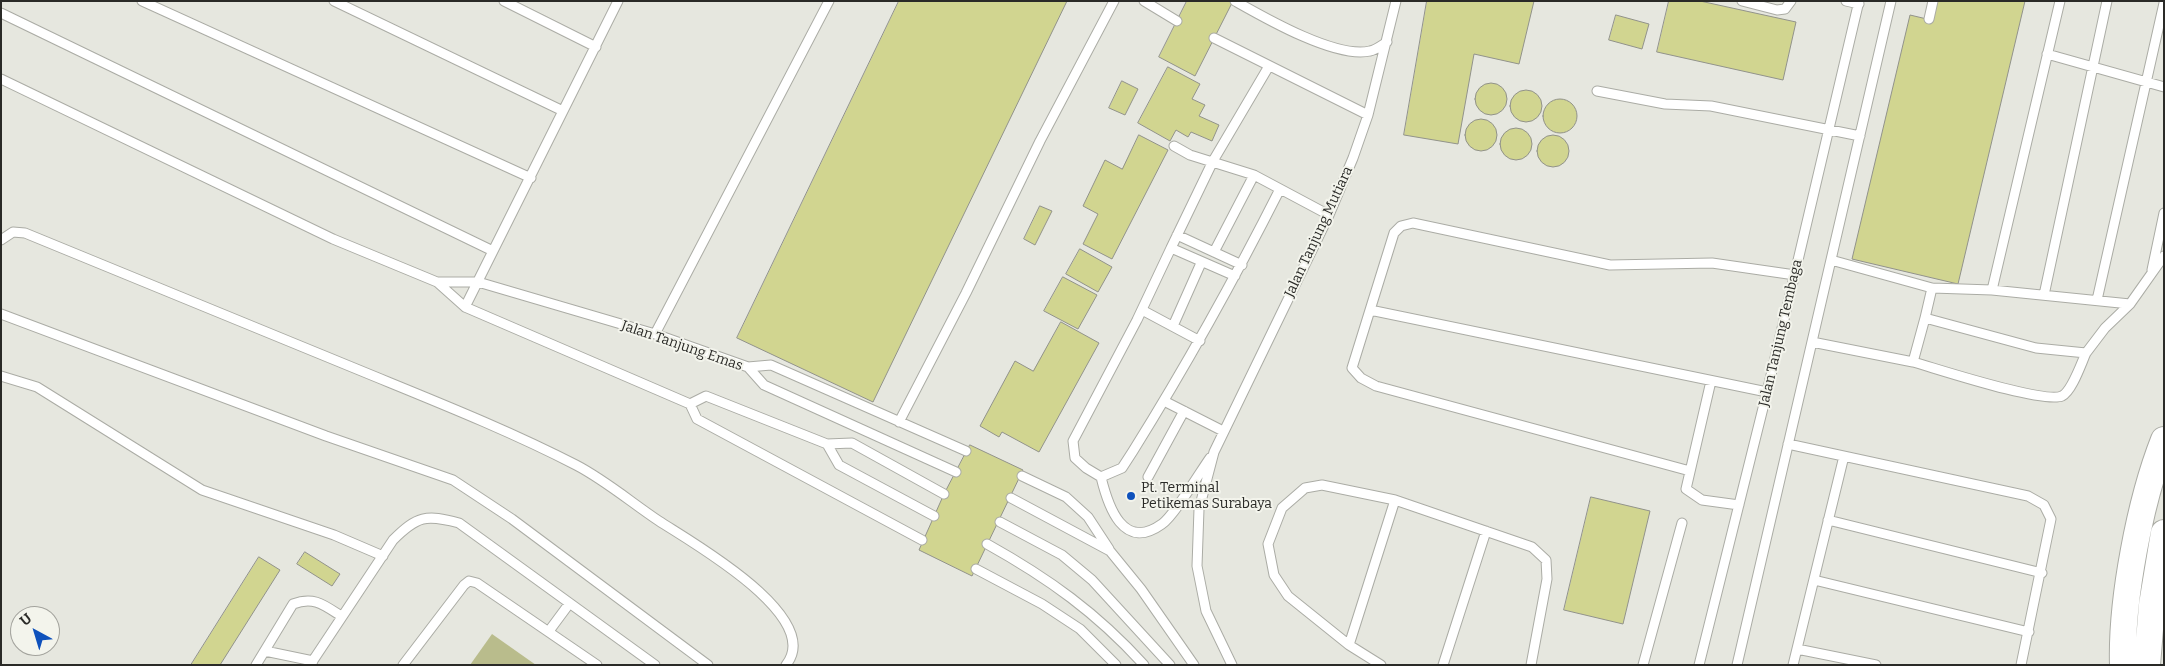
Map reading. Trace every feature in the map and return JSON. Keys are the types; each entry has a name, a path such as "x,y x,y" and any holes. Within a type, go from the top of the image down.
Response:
{"main road":[{"path":"2123,665 2124,626 2138,530 2157,458 2164,440"},
{"path":"2147,665 2152,605 2164,533"}],"lane":[{"path":"142,1 531,178"},
{"path":"334,1 563,111"},
{"path":"504,1 596,47"},
{"path":"465,307 618,1"},
{"path":"654,334 829,1"},
{"path":"899,422 966,293 1040,141 1114,1"},
{"path":"1144,1 1177,20"},
{"path":"1235,1 1273,22 1337,49 1370,51 1387,42"},
{"name":"Jalan Tanjung Mutiara","path":"1232,664 1206,611 1197,566 1199,509 1214,452 1223,431 1328,215 1353,158 1368,115 1396,1"},
{"path":"1742,1 1777,10 1785,9 1791,1"},
{"path":"1846,1 1859,3"},
{"path":"1737,665 1891,1"},
{"path":"1929,19 1933,1"},
{"path":"1992,290 2060,1"},
{"path":"2044,295 2107,1"},
{"name":"Jalan Tanjung Tembaga","path":"1699,665 1767,392 1859,3"},
{"path":"2097,300 2164,3"},
{"path":"1,13 493,251"},
{"path":"1214,38 1368,115"},
{"path":"2047,54 2164,87"},
{"path":"1269,66 1213,162 1170,248 1142,310 1073,441 1075,458 1086,468 1100,477 1122,468 1200,341 1242,265 1280,189"},
{"path":"1,78 333,239 437,282 465,307 690,404 696,419 922,540"},
{"path":"1597,91 1665,104 1711,106 1860,136"},
{"path":"1174,146 1190,155 1254,175 1328,215"},
{"path":"1214,252 1254,175"},
{"path":"2152,273 2164,213"},
{"path":"1690,471 1376,386 1361,378 1352,368 1394,233 1401,226 1413,223 1610,265 1712,263 1795,275"},
{"path":"1,240 13,232 25,233 497,427 579,466 752,583 783,617 792,633 795,646 791,658 786,665"},
{"path":"1177,235 1242,265"},
{"path":"1170,248 1201,263 1235,276"},
{"path":"1812,342 1913,362 2031,395 2055,398 2064,395 2074,380 2086,353 2104,328 2130,304 2164,256"},
{"path":"1831,260 1871,267 1932,288 1992,290 2130,304"},
{"path":"1173,326 1201,263"},
{"name":"Jalan Tanjung Emas","path":"437,282 478,282 654,334 748,367 764,385 956,472"},
{"path":"1913,362 1932,288"},
{"path":"1142,310 1200,341"},
{"path":"1370,310 1767,392"},
{"path":"1,314 326,436 453,480 512,519 708,665"},
{"path":"1925,318 2036,348 2086,353"},
{"path":"748,367 771,365 966,451"},
{"path":"1,376 37,387 202,490 334,535 383,556"},
{"path":"1711,381 1686,488 1702,500 1739,505"},
{"path":"690,404 706,396 827,444 852,443 944,494"},
{"path":"1164,401 1223,431"},
{"path":"1148,477 1184,411"},
{"path":"827,444 839,465 934,516"},
{"path":"1788,444 2028,496 2044,505 2051,519 2042,574 2021,665"},
{"name":"Jalan Tanjung Mutiara","path":"1100,477 1107,504 1116,520 1129,530 1147,532 1163,523 1214,452"},
{"path":"1793,665 1844,456"},
{"path":"1022,476 1066,497 1088,517 1110,551 1141,589 1194,665"},
{"path":"1382,665 1349,645 1288,596 1274,576 1268,544 1282,508 1305,488 1322,485 1395,500 1532,547 1546,560 1547,579 1531,665"},
{"path":"1011,498 1110,551"},
{"path":"1349,645 1395,500"},
{"path":"265,652 312,663 393,540 410,524 434,516 459,523 655,665"},
{"path":"1828,520 2042,574"},
{"path":"1000,522 1062,555 1092,580 1170,665"},
{"path":"1644,665 1682,523"},
{"path":"1444,665 1486,532"},
{"path":"988,544 1032,569 1078,601 1119,637 1144,665"},
{"path":"976,569 1042,604 1080,629 1116,665"},
{"path":"1814,580 2028,632"},
{"path":"403,665 464,585 469,582 476,583 597,665"},
{"path":"256,665 293,604 304,600 316,600 342,616"},
{"path":"549,631 569,604"},
{"path":"1797,649 1876,665"}],"green space":[{"path":"492,634 536,665 470,665"}],"building":[{"path":"899,1 1067,1 873,402 737,338"},
{"path":"1187,1 1233,1 1195,76 1159,57"},
{"path":"1427,1 1534,1 1519,64 1474,54 1458,144 1404,135"},
{"path":"1669,1 1700,1 1796,22 1783,80 1657,52"},
{"path":"1935,1 2025,1 1958,284 1852,259 1910,15 1931,20"},
{"path":"1616,15 1649,24 1642,49 1609,40"},
{"path":"1168,67 1200,84 1192,99 1205,105 1199,116 1219,125 1212,141 1191,132 1188,137 1176,130 1170,141 1138,123"},
{"path":"1122,81 1138,89 1125,115 1109,108"},
{"path":"1491,83 1503,87 1507,99 1503,111 1491,115 1479,111 1475,99 1479,87"},
{"path":"1526,90 1538,94 1542,106 1538,118 1526,122 1514,118 1510,106 1514,94"},
{"path":"1560,99 1572,104 1577,116 1572,128 1560,133 1548,128 1543,116 1548,104"},
{"path":"1481,119 1493,123 1497,135 1493,147 1481,151 1469,147 1465,135 1469,123"},
{"path":"1516,128 1528,132 1532,144 1528,156 1516,160 1504,156 1500,144 1504,132"},
{"path":"1139,135 1168,150 1112,259 1083,244 1098,214 1083,206 1105,160 1122,169"},
{"path":"1553,135 1565,139 1569,151 1565,163 1553,167 1541,163 1537,151 1541,139"},
{"path":"1040,206 1052,211 1035,245 1024,239"},
{"path":"1080,249 1112,267 1098,292 1066,274"},
{"path":"1063,277 1097,295 1078,329 1044,311"},
{"path":"1061,322 1099,343 1039,452 1002,432 999,437 980,426 1015,361 1033,371"},
{"path":"970,445 1023,470 972,576 919,550 944,494"},
{"path":"1591,497 1650,511 1623,624 1564,610"},
{"path":"305,552 340,574 332,586 297,564"},
{"path":"259,557 280,570 220,665 191,665"}],"place":[{"name":"Pt. Terminal Petikemas Surabaya","path":"1131,496"}]}
